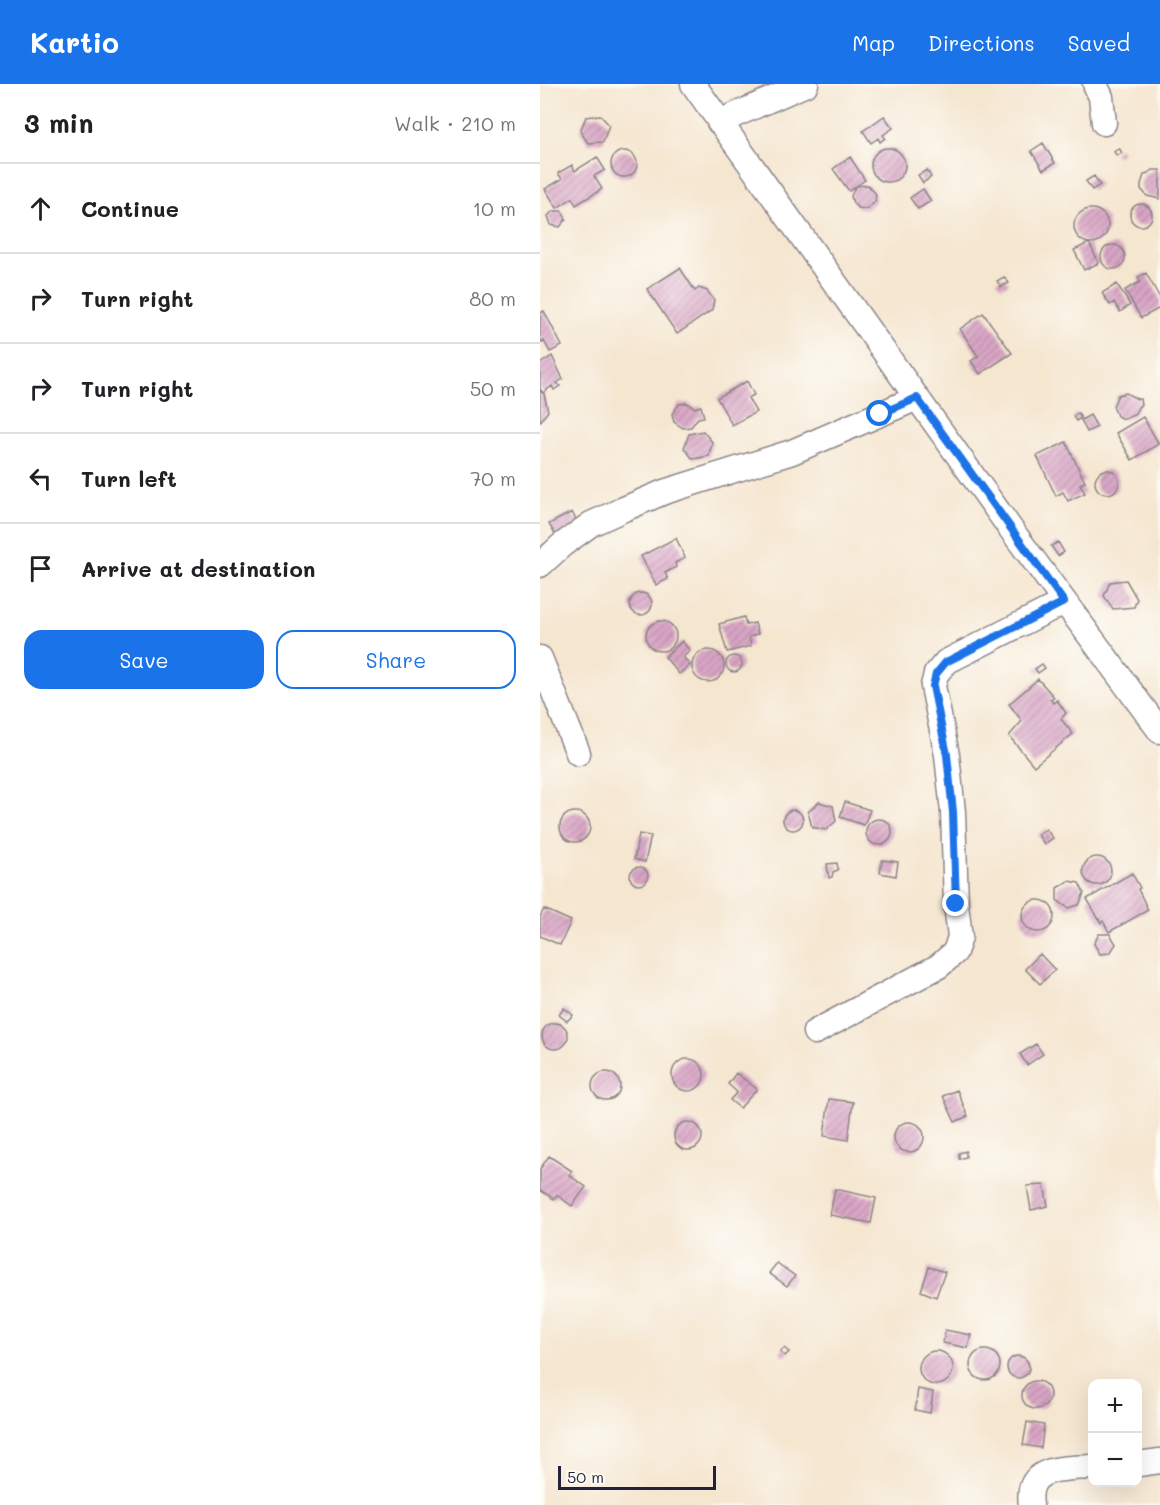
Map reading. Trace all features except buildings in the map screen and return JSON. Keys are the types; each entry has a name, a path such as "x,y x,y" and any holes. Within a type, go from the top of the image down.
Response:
{"street":[{"path":"693,84 1064,602 1160,731"},
{"path":"720,122 806,84"},
{"path":"1095,84 1101,97 1104,123"},
{"path":"540,565 562,545 591,524 624,509 664,492 792,452 917,398"},
{"path":"815,1032 939,966 955,952 960,937 956,904 953,812 947,755 933,686 936,674 946,662 1064,602"},
{"path":"540,658 578,753"},
{"path":"1142,1463 1160,1461"},
{"path":"1031,1505 1031,1486 1044,1473 1088,1468"}],"route":[{"path":"880,414 917,398 1064,602 946,662 936,674 933,686 947,755 953,812 956,904"}]}
